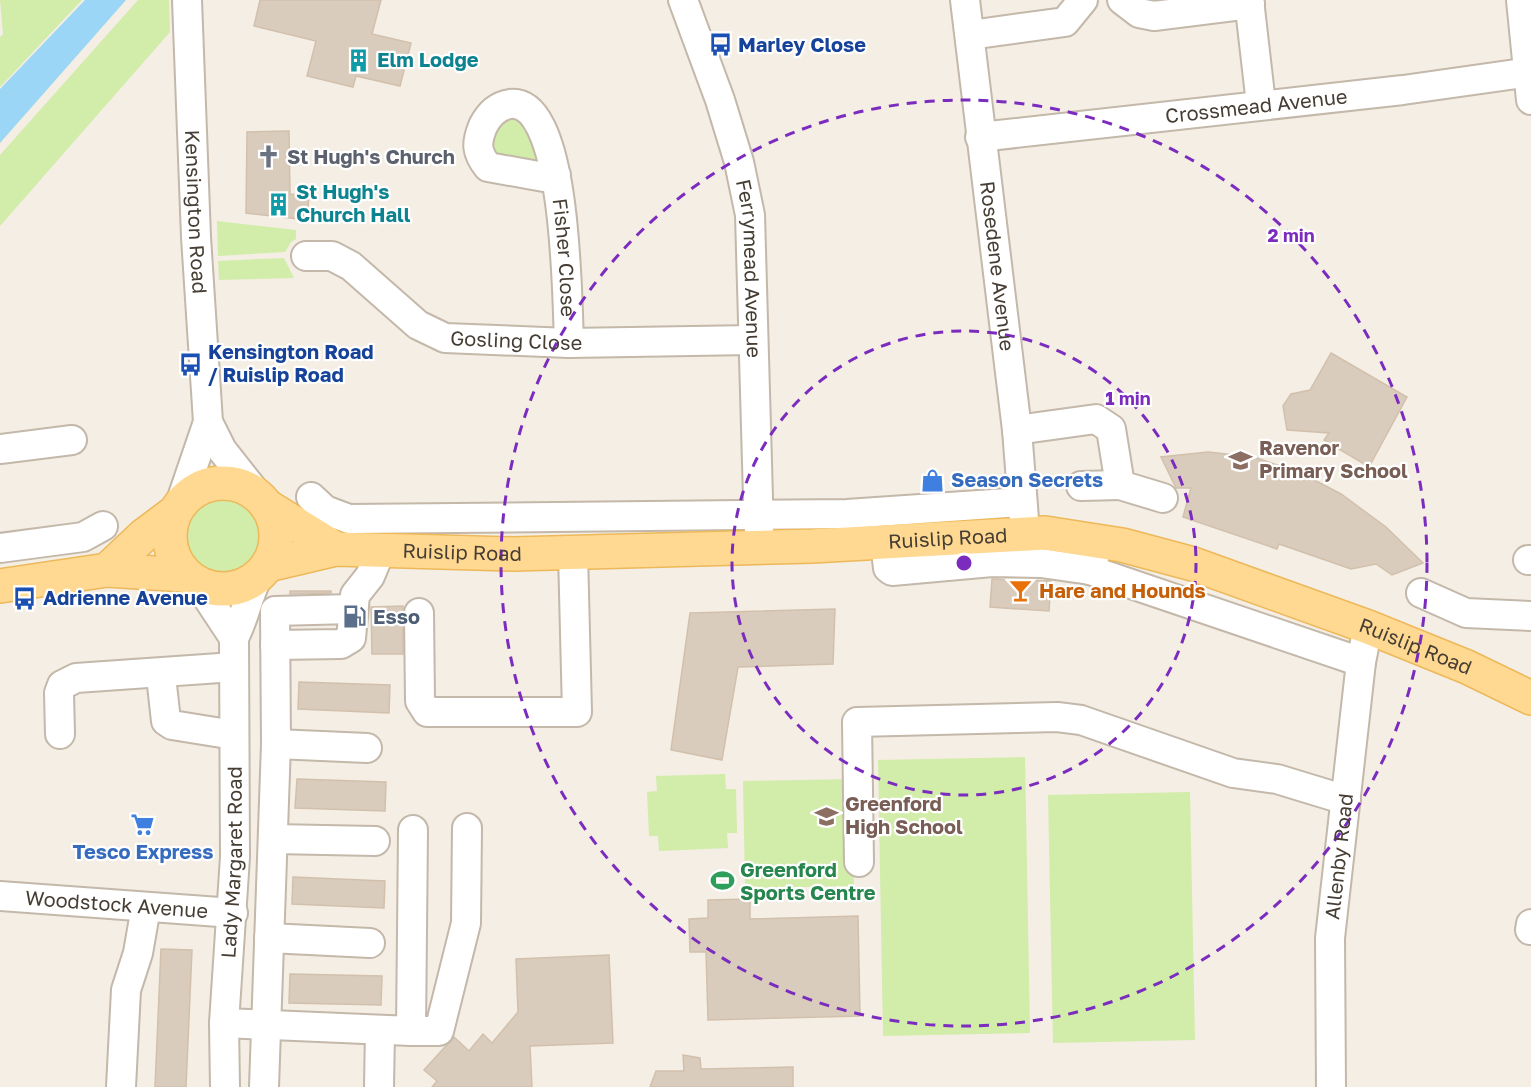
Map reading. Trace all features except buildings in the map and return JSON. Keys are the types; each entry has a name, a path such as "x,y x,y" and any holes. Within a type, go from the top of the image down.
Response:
{"main road":[{"path":"0,586 106,570 191,578 213,588 231,588 246,583 263,570 274,548 276,534 261,500 236,485 216,484 201,488 106,570"},
{"name":"Ruislip Road","path":"261,500 336,549"},
{"path":"178,508 170,540 174,556 191,578"},
{"name":"Ruislip Road","path":"263,570 336,549 515,562 573,553 885,542 992,548 1024,517 1094,555 1154,552 1193,564 1368,627 1467,667 1531,698"}],"street":[{"name":"Kensington Road","path":"187,0 194,205 208,422 222,450 261,500"},
{"name":"Ferrymead Avenue","path":"683,0 720,100 739,162 750,214 760,548"},
{"name":"Rosedene Avenue","path":"965,0 1017,430 1024,517"},
{"path":"969,35 1065,22 1083,0"},
{"path":"1122,0 1139,13 1154,16 1250,2 1261,104"},
{"path":"1521,0 1530,82"},
{"name":"Crossmead Avenue","path":"980,136 1403,90 1530,82"},
{"name":"Fisher Close","path":"556,175 565,259 569,343"},
{"name":"Gosling Close","path":"306,256 332,256 351,266 418,325 445,338 569,343 753,340"},
{"path":"1017,430 1096,419 1111,429 1120,485"},
{"name":"Kensington Road","path":"178,508 208,422"},
{"path":"0,449 72,440"},
{"path":"1081,486 1120,485 1163,498"},
{"path":"311,497 325,510 350,519 846,514 1024,517"},
{"path":"0,548 83,537 103,526"},
{"path":"992,548 1041,563 1094,555 1361,662"},
{"path":"264,1087 276,744 275,611 352,609 355,595 370,576 380,552"},
{"path":"419,613 420,701 427,712 577,712 573,553"},
{"name":"Lady Margaret Road","path":"225,1087 224,1023 233,913 234,638 244,616 249,594 263,570"},
{"path":"191,578 234,638"},
{"path":"1421,593 1466,613 1531,616"},
{"name":"Allenby Road","path":"1331,1087 1330,938 1361,662 1368,627"},
{"path":"60,734 59,693 62,685 76,678 234,667"},
{"path":"162,685 166,721 172,725 234,735"},
{"path":"859,862 857,722 1058,717 1081,720 1233,773 1277,779 1346,800"},
{"path":"276,744 367,748"},
{"path":"224,1023 439,1031 466,923 467,828"},
{"path":"411,1031 413,830"},
{"path":"273,838 375,842"},
{"name":"Woodstock Avenue","path":"0,896 233,913"},
{"path":"121,1087 126,990 138,953 146,907"},
{"path":"269,938 370,943"},
{"path":"379,1087 380,1030"}],"green space":[{"path":"0,0 82,0 0,87 0,37 3,34"},
{"path":"138,0 169,0 170,32 0,226 0,155"},
{"path":"518,113 541,160 535,165 485,152 496,121"},
{"path":"217,221 296,230 296,239 291,242 285,252 218,256"},
{"path":"284,258 294,278 219,280 218,261"},
{"path":"224,492 240,495 254,504 263,518 266,534 263,550 254,564 240,573 224,576 208,573 194,564 185,550 182,534 185,518 194,504 208,495"},
{"path":"1025,757 1030,1033 883,1036 878,760"},
{"path":"725,774 726,789 736,789 737,833 727,833 728,848 659,851 658,836 649,836 647,792 657,791 656,776"},
{"path":"852,779 854,886 745,888 743,781"},
{"path":"1190,792 1195,1040 1053,1043 1048,795"}],"water":[{"path":"85,0 126,0 0,143 0,89"}],"place":[{"name":"Marley Close","path":"720,45"},
{"name":"Elm Lodge","path":"359,60"},
{"name":"St Hugh's Church","path":"269,157"},
{"name":"St Hugh's Church Hall","path":"278,204"},
{"name":"Kensington Road / Ruislip Road","path":"190,364"},
{"name":"Ravenor Primary School","path":"1241,460"},
{"name":"Season Secrets","path":"933,480"},
{"name":"Hare and Hounds","path":"1021,591"},
{"name":"Adrienne Avenue","path":"25,598"},
{"name":"Esso","path":"355,617"},
{"name":"Greenford High School","path":"827,816"},
{"name":"Tesco Express","path":"143,824"},
{"name":"Greenford Sports Centre","path":"722,881"}]}
